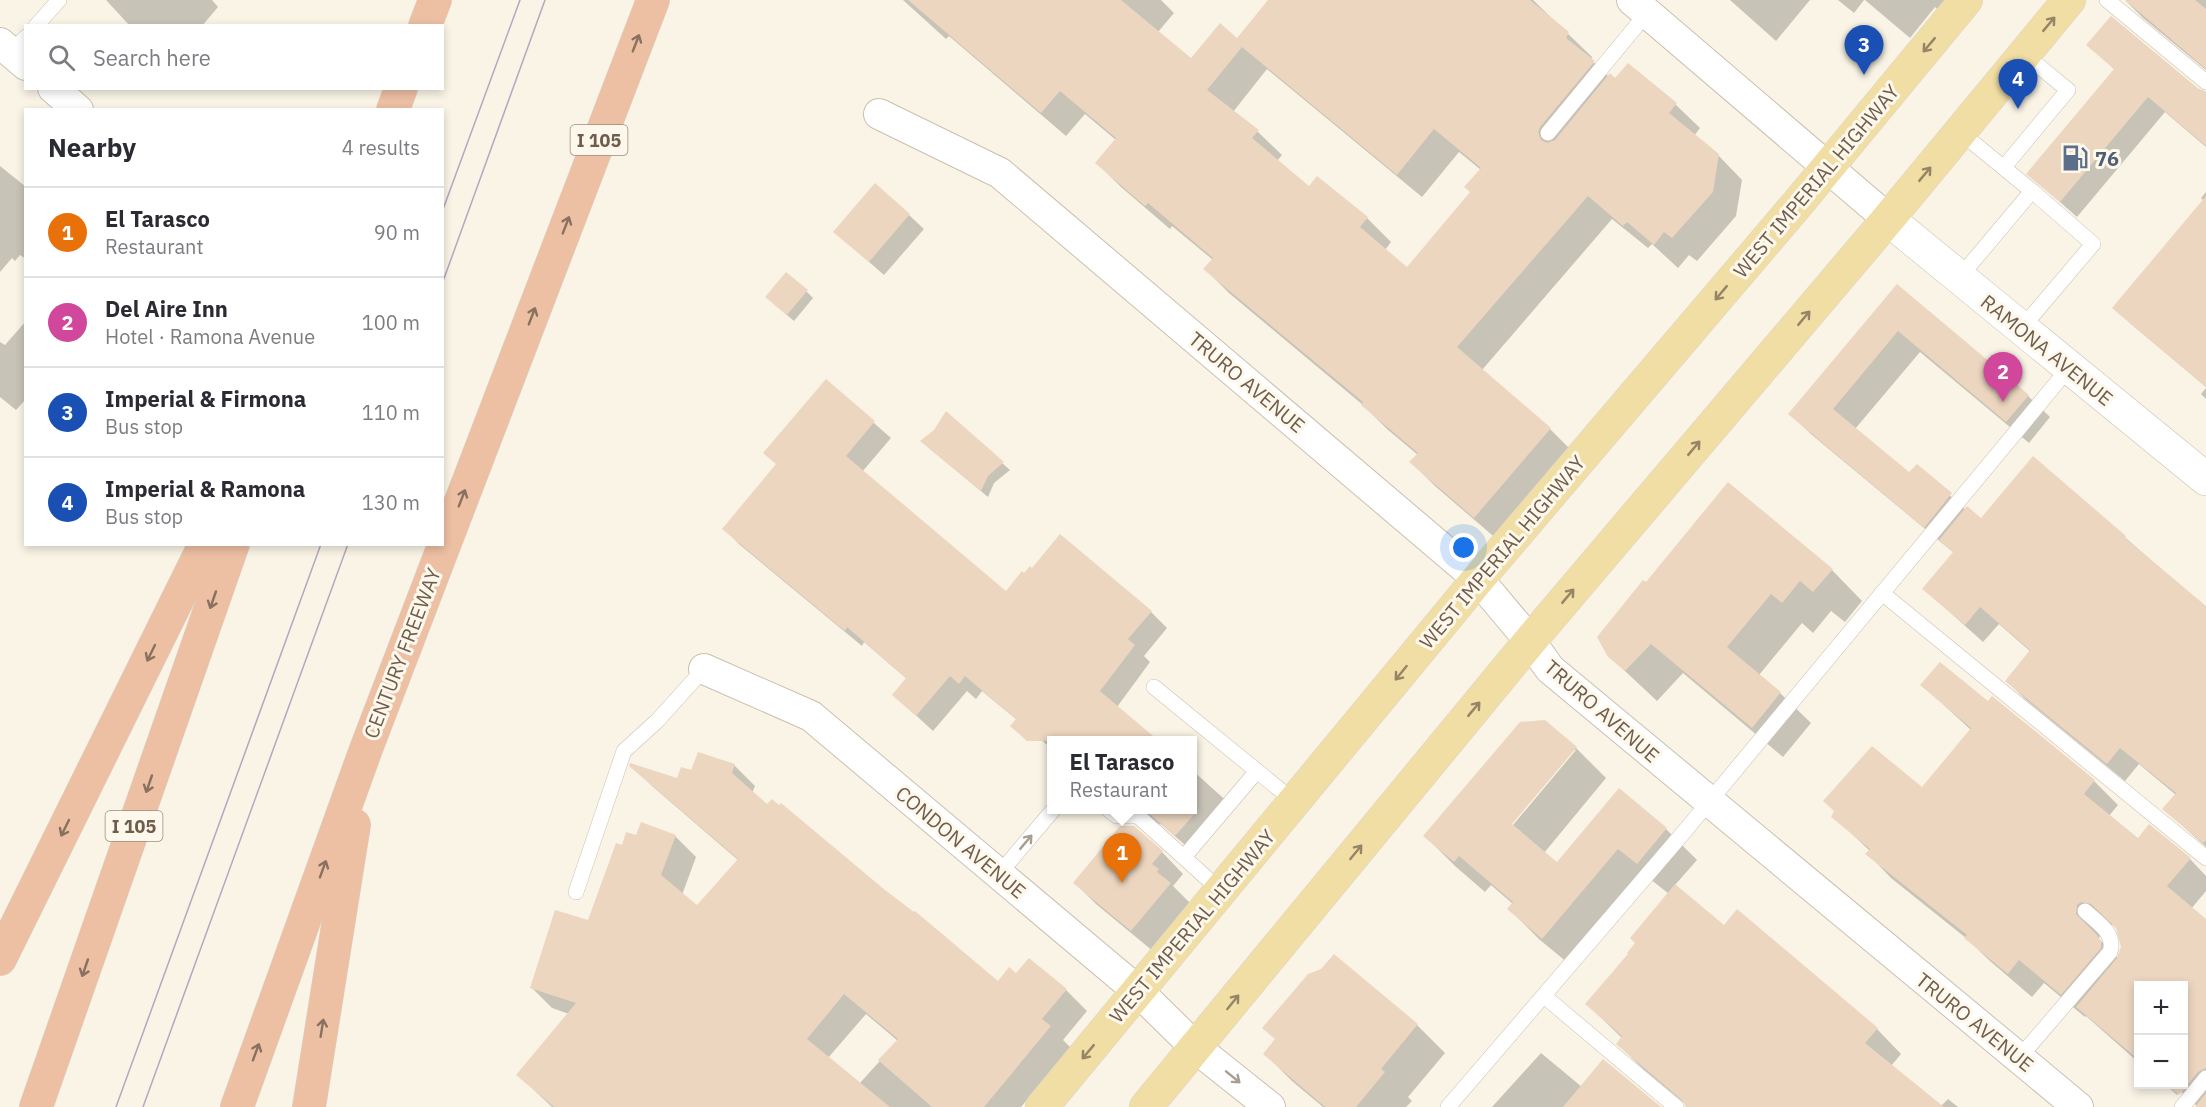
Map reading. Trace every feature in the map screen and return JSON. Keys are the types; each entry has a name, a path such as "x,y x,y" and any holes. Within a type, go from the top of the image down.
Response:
{"highway":[{"path":"426,24 435,0"},
{"name":"CENTURY FREEWAY","path":"444,545 653,0"},
{"path":"394,108 400,90"},
{"path":"0,959 204,546"},
{"name":"I 105","path":"36,1107 232,546"},
{"name":"CENTURY FREEWAY","path":"237,1107 366,749 444,546"},
{"path":"309,1107 366,749"}],"main road":[{"name":"WEST IMPERIAL HIGHWAY","path":"1042,1107 1478,579 1827,168 1966,0"},
{"path":"1146,1107 1530,641 1888,219 2069,0"}],"street":[{"path":"1639,6 1888,219"},
{"path":"55,90 76,108"},
{"name":"TRURO AVENUE","path":"879,114 1000,172 1478,579 1530,641 1550,669 2078,1107"},
{"name":"RAMONA AVENUE","path":"1888,219 2206,479"},
{"name":"CONDON AVENUE","path":"704,669 811,716 1139,992 1196,1048 1270,1107"}],"lane":[{"path":"38,24 59,0"},
{"path":"2108,0 2206,82"},
{"path":"1548,133 1639,6"},
{"path":"2004,167 2068,90 2024,54"},
{"path":"1960,132 2093,244 2021,329"},
{"path":"1959,278 2032,191"},
{"path":"1448,1107 1708,802 2069,368"},
{"path":"1882,593 2206,858"},
{"path":"576,892 624,751 657,721 704,669"},
{"path":"1154,687 1295,802"},
{"path":"1184,857 1257,771"},
{"path":"999,874 1050,814"},
{"path":"1114,814 1138,816 1221,891"},
{"path":"2019,1058 2110,952 2113,943 2110,934 2085,911"},
{"path":"1544,996 1676,1107"},
{"path":"2182,1107 2206,1078"}],"building":[{"path":"908,0 1121,0 1191,58 1220,23 1237,38 1268,0 1530,0 1569,32 1566,38 1595,61 1540,127 1538,132 1541,140 1547,143 1555,140 1610,73 1615,78 1628,63 1677,103 1669,113 1719,154 1713,192 1672,238 1664,232 1654,245 1627,222 1623,226 1588,196 1457,347 1551,428 1474,518 1409,462 1418,453 1361,405 1363,402 1203,269 1213,258 1148,203 1145,206 1095,163 1116,138 1060,91 1041,113","holes":["1242,47 1397,175 1434,129 1481,168 1464,187 1470,192 1407,267 1360,227 1368,217 1317,176 1309,186 1252,138 1259,130 1207,90"]},
{"path":"2125,0 2195,0 2206,9 2206,69"},
{"path":"2111,16 2200,90 2206,92 2206,146 2148,97 2060,202 2026,174 2114,69 2086,45"},
{"path":"875,183 910,214 869,262 833,232"},
{"path":"2206,196 2206,387 2112,308"},
{"path":"786,272 808,290 787,315 765,297"},
{"path":"1897,284 2029,395 2006,422 1898,331 1833,409 1909,472 1917,464 1952,493 1924,528 1788,414"},
{"path":"826,379 875,421 846,456 1006,591 1022,571 1024,573 1030,566 1032,568 1060,534 1152,611 1128,639 1135,645 1100,691 1153,736 1047,736 1047,741 1027,741 1010,726 1016,719 965,676 959,684 950,676 916,716 892,695 906,678 847,627 845,631 722,529 776,464 763,453"},
{"path":"946,411 1004,462 988,476 981,491 920,441 934,430"},
{"path":"2033,456 2206,606 2206,840 2203,843 2162,809 2176,793 2120,748 2107,764 2005,681 2030,650 1980,607 1965,625 1922,589 1953,552 1939,540 1967,506 1981,518"},
{"path":"1728,482 1833,569 1813,592 1800,581 1782,603 1771,594 1727,647 1781,692 1752,728 1651,644 1625,671 1608,657 1597,637 1643,580 1646,582"},
{"path":"1940,662 1988,701 1992,696 2095,780 2084,794 2138,838 2149,824 2191,858 2167,886 2206,919 2206,1068 2198,1072 2188,1084 2188,981 2134,981 2134,1056 2076,1007 2117,958 2121,947 2116,928 2091,904 2081,902 2077,905 2076,914 2097,935 2101,948 2061,995 2019,960 2008,974 1964,938 1967,935 1865,854 1870,849 1831,817 1834,811 1823,801 1872,746 1922,787 1971,728 1920,685"},
{"path":"1545,720 1577,747 1512,824 1557,862 1619,788 1667,828 1637,864 1618,849 1542,939 1507,909 1513,902 1459,856 1454,862 1423,836 1520,722"},
{"path":"698,752 735,764 732,773 767,804 772,799 779,805 781,803 998,981 1009,967 1016,973 1029,958 1067,989 1042,1019 1051,1026 984,1107 932,1107 878,1060 898,1039 844,994 807,1039 890,1107 554,1107 516,1075 576,1003 530,988 555,910 588,920 616,843 622,845 626,832 636,835 641,822 676,835 661,875 697,905 738,859 629,766 630,763 677,778 681,767 691,770"},
{"path":"1150,814 1194,814 1175,836"},
{"path":"1120,826 1134,826 1163,851 1152,864 1159,869 1157,872 1171,883 1131,931 1073,883"},
{"path":"1675,884 1724,925 1737,909 1878,1028 1865,1043 1944,1107 1686,1107 1682,1100 1616,1044 1622,1036 1585,1004 1628,954 1635,943 1630,938"},
{"path":"1334,954 1418,1024 1381,1069 1385,1072 1356,1107 1325,1107 1263,1054 1275,1039 1262,1028 1308,974 1321,969"},
{"path":"1603,1059 1661,1107 1563,1107"},
{"path":"2172,1089 2184,1089 2179,1095"},
{"path":"2206,1093 2206,1107 2195,1107"}],"tram line":[{"path":"444,207 520,0"},
{"path":"444,278 545,0"},
{"path":"116,1107 320,546"},
{"path":"143,1107 347,546"}],"place":[{"name":"Imperial & Firmona","path":"1864,75"},
{"name":"Imperial & Ramona","path":"2018,109"},
{"name":"76","path":"2075,158"},
{"name":"Del Aire Inn","path":"2003,402"},
{"name":"El Tarasco","path":"1122,883"}]}
